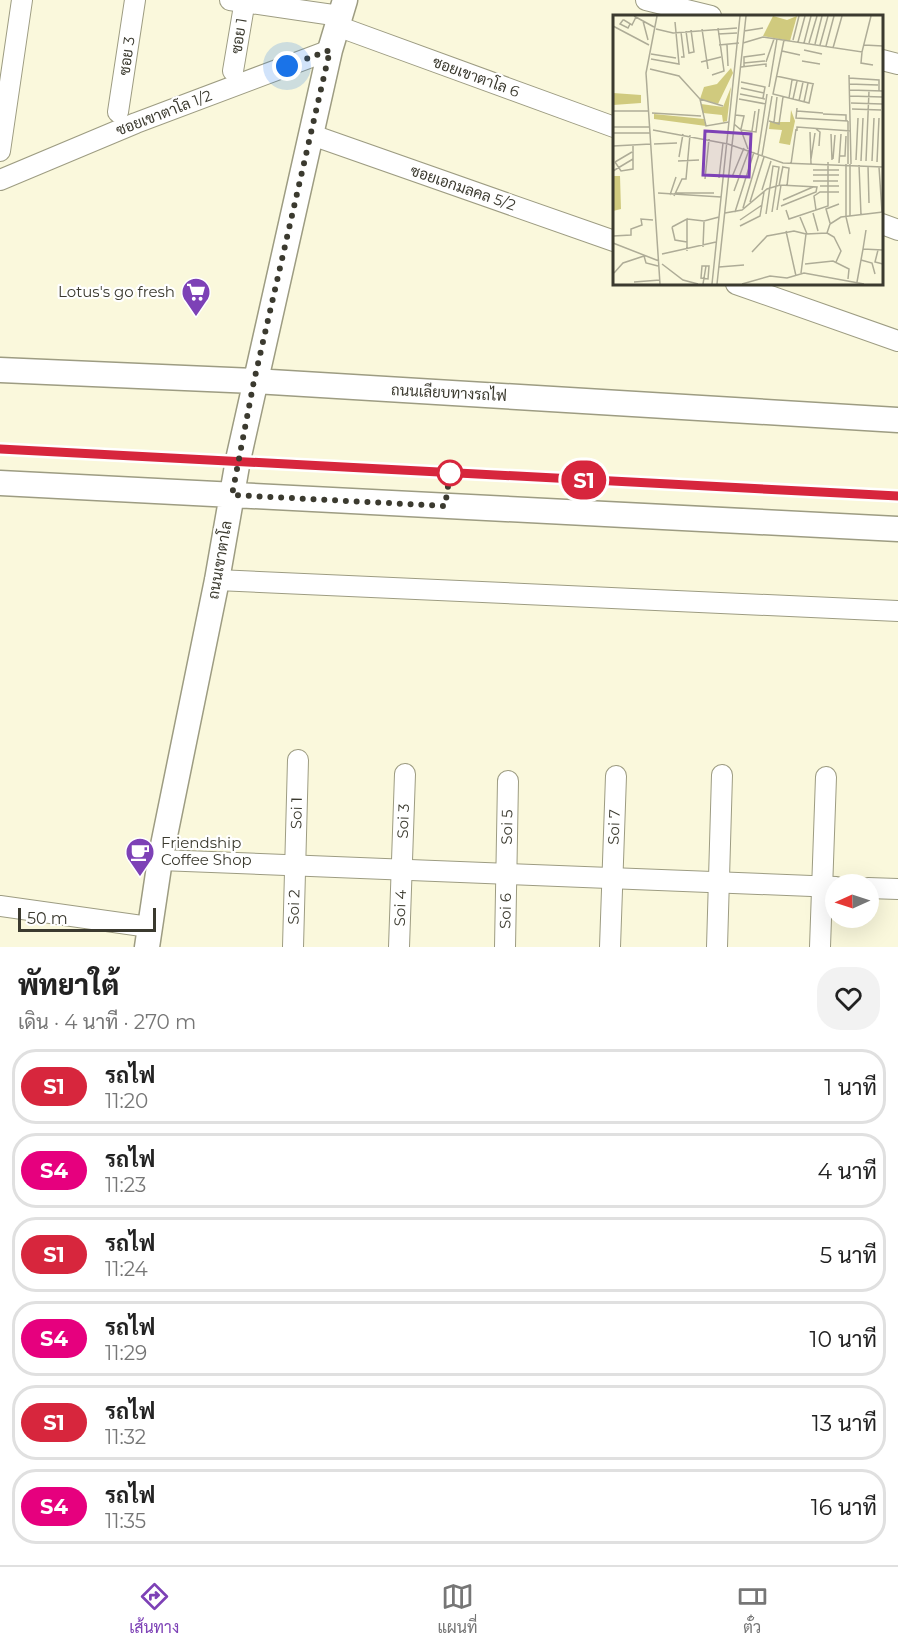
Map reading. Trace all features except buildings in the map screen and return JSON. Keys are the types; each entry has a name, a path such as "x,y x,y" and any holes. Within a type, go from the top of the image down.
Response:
{"street":[{"path":"0,151 22,0"},
{"name":"ซอย 3","path":"118,112 135,0"},
{"path":"645,15 647,0 707,15"},
{"name":"ซอยเขาตาโล 6","path":"240,1 341,14 613,126"},
{"name":"ซอย 1","path":"233,71 240,1"},
{"name":"ถนนเขาตาโล","path":"148,937 160,860 217,580 254,381 330,50 341,14"},
{"name":"ซอยเขาตาโล 1/2","path":"0,180 136,123 330,50"},
{"path":"883,60 898,64"},
{"name":"ซอยเอกมลคล 5/2","path":"312,135 613,240"},
{"path":"883,224 898,230"},
{"path":"739,285 898,340"},
{"name":"ถนนเลียบทางรถไฟ","path":"0,370 254,381 898,420"},
{"path":"0,483 898,529"},
{"path":"217,580 898,611"},
{"name":"Soi 1","path":"294,865 298,760"},
{"name":"Soi 3","path":"401,869 405,774"},
{"path":"717,947 722,775"},
{"name":"Soi 7","path":"610,947 616,776"},
{"path":"826,777 829,874"},
{"name":"Soi 5","path":"505,874 508,781"},
{"path":"160,860 825,886"},
{"name":"Soi 2","path":"293,947 294,865"},
{"name":"Soi 4","path":"399,947 401,869"},
{"name":"Soi 6","path":"505,874 505,947"},
{"path":"879,888 898,889"},
{"path":"0,906 148,937"},
{"path":"820,947 825,913"}],"railway":[{"path":"0,449 898,496"}],"train":[{"name":"S1","path":"0,449 898,496"}],"place":[{"name":"Lotus's go fresh","path":"196,318"},
{"name":"Friendship Coffee Shop","path":"140,878"}],"route":[{"path":"287,66 330,50 254,381 232,495 445,506 450,473"}]}
